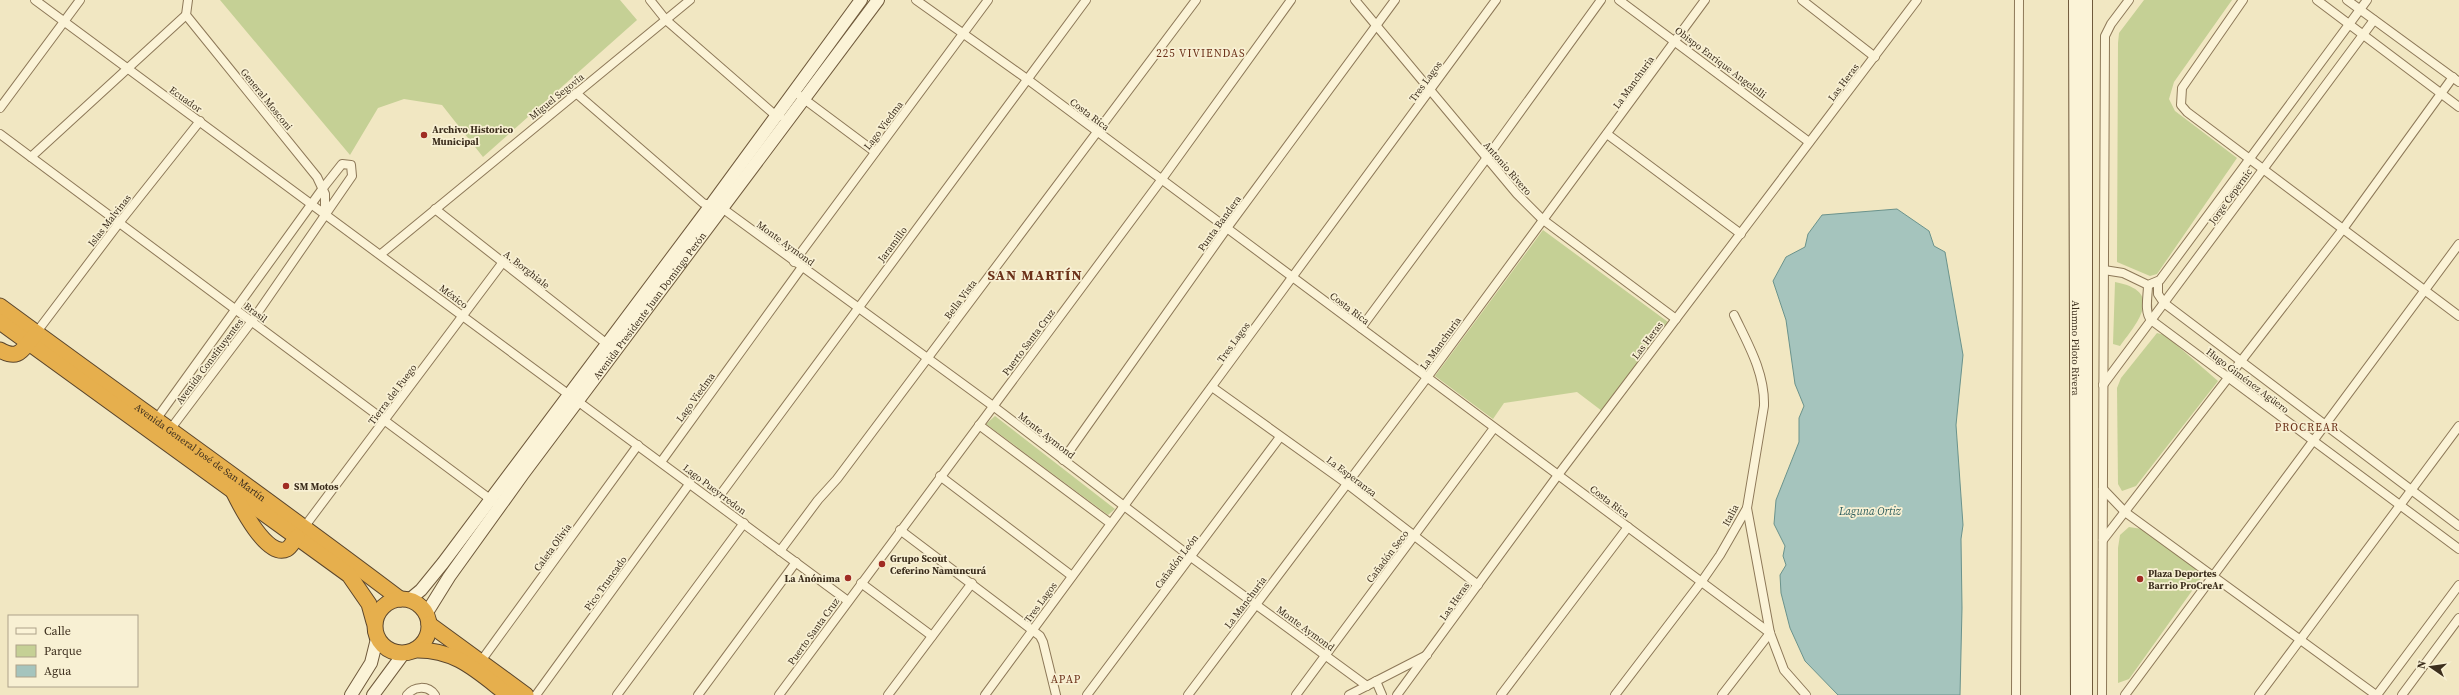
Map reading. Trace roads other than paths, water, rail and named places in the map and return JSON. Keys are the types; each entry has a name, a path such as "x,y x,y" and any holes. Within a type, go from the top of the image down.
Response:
{"highway":[{"name":"Avenida General José de San Martín","path":"0,306 32,338 152,425 232,490 301,532 404,599 416,603 428,619 526,695"},
{"name":"Avenida General José de San Martín","path":"0,322 32,338"},
{"path":"0,350 14,356 19,354 32,338"},
{"name":"Avenida General José de San Martín","path":"166,436 301,532 349,575 369,604 377,639"},
{"path":"232,490 254,528 269,543 285,550 301,532"},
{"path":"374,622 383,606 404,599"},
{"path":"409,651 426,639 428,619"},
{"path":"377,639 390,651 432,649 448,653 469,666 508,695"}],"main road":[{"name":"Avenida Presidente Juan Domingo Perón","path":"574,398 607,344 789,117 798,95 861,0"},
{"name":"Avenida Presidente Juan Domingo Perón","path":"404,599 422,590 495,503 717,207 775,115 798,95 878,0"},
{"name":"Alumno Piloto Rivera","path":"2075,0 2077,695"},
{"name":"Alumno Piloto Rivera","path":"2086,0 2086,695"},
{"name":"Avenida Presidente Juan Domingo Perón","path":"428,619 449,577 495,503"},
{"path":"351,695 371,663 377,639"},
{"path":"373,695 409,651"}],"street":[{"name":"Ecuador","path":"35,0 128,70 326,214"},
{"path":"0,108 80,0"},
{"path":"31,157 128,70 186,15 188,0"},
{"path":"650,0 666,20 775,115 789,117"},
{"name":"Miguel Segovia","path":"381,254 690,0"},
{"name":"Costa Rica","path":"916,0 1027,79 1162,179 1426,378 1628,526 1770,633"},
{"name":"Lago Viedma","path":"794,262 988,0"},
{"name":"Jaramillo","path":"715,502 1086,0"},
{"name":"Bella Vista","path":"780,550 837,479 1196,0"},
{"name":"Puerto Santa Cruz","path":"779,695 940,476 1162,179 1291,0"},
{"name":"Antonio Rivero","path":"1355,0 1486,159 1542,219 1676,319"},
{"name":"Punta Bandera","path":"1063,460 1227,228 1395,0"},
{"name":"Tres Lagos","path":"985,695 1496,0"},
{"path":"1361,328 1601,0"},
{"name":"Obispo Enrique Angelelli","path":"1619,0 1676,40 1810,142"},
{"name":"La Manchuria","path":"1188,695 1426,378 1705,0"},
{"path":"1802,0 1875,57"},
{"name":"Las Heras","path":"1397,695 1558,475 1917,0"},
{"path":"2016,695 2019,0"},
{"path":"2104,694 2103,385 2105,36 2111,24 2129,0"},
{"path":"2243,0 2182,88 2180,96 2181,105 2186,112 2459,316"},
{"path":"2317,0 2459,106"},
{"path":"2103,540 2343,229 2442,94 2456,79 2347,0"},
{"name":"Jorge Cepernic","path":"2158,282 2367,0"},
{"name":"General Mosconi","path":"186,15 323,188"},
{"name":"Jorge Cepernic","path":"2103,385 2374,20"},
{"name":"Monte Aymond","path":"576,93 703,203 717,207 928,358 1191,557 1326,654 1367,686"},
{"path":"798,95 876,152"},
{"name":"Islas Malvinas","path":"32,338 119,223 200,121"},
{"name":"Brasil","path":"0,134 495,503"},
{"path":"1607,134 1741,234"},
{"name":"Avenida Constituyentes","path":"152,425 323,188 342,164 351,165 352,176 252,321 166,436"},
{"path":"323,188 326,214"},
{"name":"A. Borghiale","path":"435,209 607,344"},
{"name":"México","path":"326,214 574,398"},
{"path":"2125,695 2212,575 2459,244"},
{"name":"Tierra del Fuego","path":"301,532 503,262"},
{"name":"Lago Viedma","path":"660,462 802,267"},
{"path":"2104,270 2123,273 2148,285 2158,282 2158,294 2164,303"},
{"path":"2148,285 2147,309 2148,316 2151,320"},
{"name":"Hugo Giménez Agüero","path":"2164,303 2459,526"},
{"name":"Italia","path":"1615,695 1702,581 1720,555 1746,508 1764,406 1764,393 1755,359 1734,315"},
{"name":"Hugo Giménez Agüero","path":"2151,320 2459,549"},
{"name":"La Esperanza","path":"1212,388 1346,483 1478,585"},
{"name":"Lago Pueyrredon","path":"574,398 848,601"},
{"path":"978,425 1110,523"},
{"path":"2259,695 2459,426"},
{"name":"Cañadón Seco","path":"1296,695 1494,428"},
{"name":"Cañadón León","path":"1087,695 1280,436"},
{"name":"Caleta Olivia","path":"481,661 638,445"},
{"path":"940,476 1072,576"},
{"name":"Pico Truncado","path":"536,695 690,483"},
{"path":"2103,489 2125,512 2377,695 2459,585"},
{"path":"1746,508 1770,633 1784,670 1806,695"},
{"path":"617,695 744,523"},
{"path":"1501,695 1628,526"},
{"path":"900,530 1033,629 1043,642 1056,695"},
{"path":"698,695 796,562"},
{"path":"861,583 932,636"},
{"path":"888,695 972,584"},
{"path":"2402,695 2459,618"},
{"path":"1722,695 1770,633"},
{"path":"1349,695 1429,653"},
{"path":"1376,681 1382,695"},
{"path":"407,695 414,688 427,688 435,695"}],"water":[{"name":"Laguna Ortiz","path":"1897,209 1929,231 1934,246 1945,252 1963,355 1956,425 1963,525 1961,539 1962,608 1960,695 1838,695 1805,661 1790,628 1781,593 1780,575 1786,565 1783,556 1785,546 1774,524 1776,500 1799,442 1799,418 1804,406 1795,384 1786,320 1773,281 1786,257 1805,247 1808,234 1822,215"}],"place":[{"name":"Archivo Historico Municipal","path":"424,135"},
{"name":"SM Motos","path":"286,486"},
{"name":"Grupo Scout Ceferino Namuncurá","path":"882,564"},
{"name":"La Anónima","path":"848,578"},
{"name":"Plaza Deportes Barrio ProCreAr","path":"2140,579"}],"district":[{"name":"225 VIVIENDAS","path":"1201,53"},
{"name":"SAN MARTÍN","path":"1035,275"},
{"name":"PROCREAR","path":"2307,427"},
{"name":"APAP","path":"1066,679"}]}
